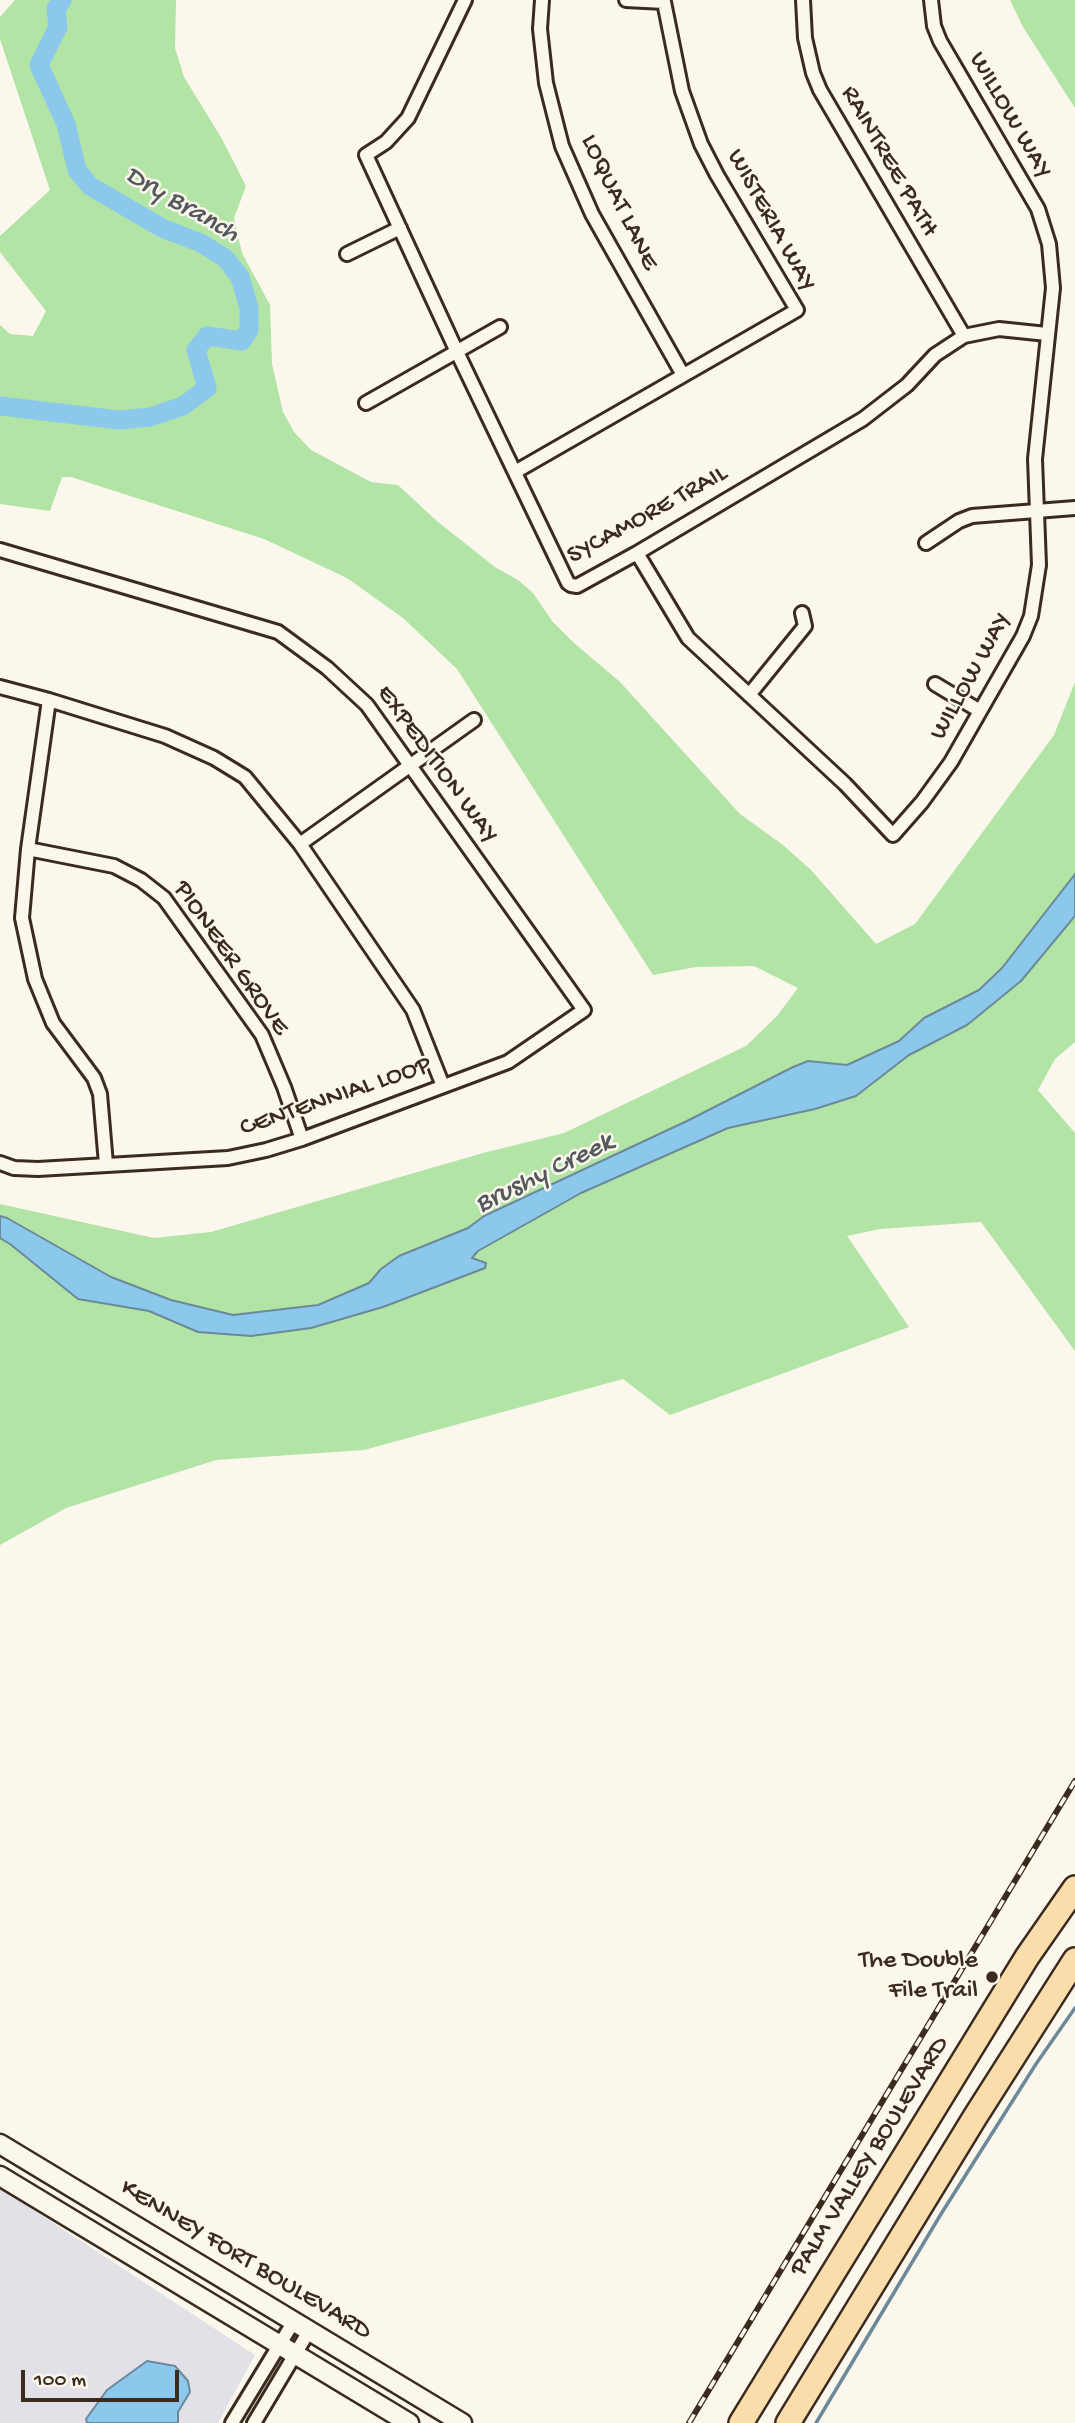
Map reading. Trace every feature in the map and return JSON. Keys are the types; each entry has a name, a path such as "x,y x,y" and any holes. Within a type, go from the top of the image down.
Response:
{"highway":[{"name":"PALM VALLEY BOULEVARD","path":"741,2423 1027,1957 1075,1888"},
{"path":"788,2423 975,2117 1075,1960"}],"main road":[{"name":"KENNEY FORT BOULEVARD","path":"0,2144 462,2423"},
{"name":"KENNEY FORT BOULEVARD","path":"0,2176 410,2423"}],"street":[{"name":"SYCAMORE TRAIL","path":"465,0 408,118 386,142 366,156 457,352 571,585 576,586 637,553 863,419 906,385 935,355 964,336 999,329 1047,334"},
{"name":"LOQUAT LANE","path":"542,0 540,29 546,83 562,146 592,214 682,375"},
{"name":"WISTERIA WAY","path":"515,472 797,310 701,144 682,91 664,2 626,0"},
{"name":"RAINTREE PATH","path":"803,0 805,38 820,90 964,336"},
{"name":"WILLOW WAY","path":"637,553 688,638 845,784 893,835 922,802 951,762 1023,636 1031,616 1039,565 1035,459 1053,279 1044,226 1038,209 940,41 934,26 931,0"},
{"path":"347,254 400,228"},
{"path":"366,403 500,327"},
{"path":"926,543 959,521 972,516 1075,508"},
{"name":"EXPEDITION WAY","path":"0,550 278,632 327,668 368,705 584,1010"},
{"path":"749,695 805,626 802,613"},
{"path":"934,684 981,711"},
{"path":"0,687 164,736 214,758 245,778 300,844 413,1010 443,1086"},
{"path":"49,700 28,849 22,918 35,979 54,1023 97,1086 106,1164"},
{"path":"300,844 474,720"},
{"name":"PIONEER GROVE","path":"28,849 114,866 141,880 164,898 262,1035 302,1139"},
{"name":"CENTENNIAL LOOP","path":"0,1163 14,1168 38,1169 228,1158 267,1150 508,1062 584,1010"},
{"path":"232,2423 302,2326"},
{"path":"254,2423 287,2350"}],"shaded area":[{"path":"0,2188 255,2355 218,2423 0,2423"}],"green space":[{"path":"15,0 176,0 175,48 184,77 222,139 246,186 234,218 242,253 270,305 272,364 283,412 294,432 311,450 371,482 398,485 438,522 533,593 552,621 620,682 740,814 783,845 811,870 876,944 915,924 1054,735 1075,682 1075,1042 1055,1059 1038,1090 1075,1133 1075,1351 981,1222 880,1229 847,1236 909,1327 670,1415 623,1379 364,1450 216,1460 66,1508 0,1545 0,1204 154,1238 211,1232 483,1153 564,1133 746,1046 777,1016 798,988 754,966 696,967 653,975 457,669 403,618 347,578 264,539 71,477 62,477 50,511 0,504 0,325 10,334 33,336 46,311 0,252 0,236 50,190 0,39 0,17"},
{"path":"1010,0 1075,0 1075,108 1023,27"}],"water":[{"path":"1075,874 1075,916 1021,981 967,1025 909,1055 856,1096 815,1109 728,1128 581,1193 478,1251 472,1258 486,1263 485,1268 383,1307 311,1328 251,1336 198,1332 149,1311 78,1299 0,1238 0,1216 111,1277 171,1300 233,1315 318,1305 369,1283 381,1269 399,1256 468,1228 484,1216 687,1121 793,1067 808,1061 847,1065 899,1041 924,1018 979,990 1002,968"},
{"path":"147,2361 175,2366 188,2381 190,2392 178,2412 178,2423 87,2423 86,2419 107,2390"}],"waterway":[{"name":"Dry Branch","path":"0,406 119,420 150,417 183,406 207,388 196,350 207,336 242,341 249,330 249,308 240,277 225,258 201,243 162,228 90,186 77,170 66,124 39,65 58,27 56,9 62,0"},
{"path":"816,2423 941,2214 1036,2064 1075,2008"}],"railway":[{"path":"689,2423 1075,1781"}],"place":[{"name":"The Double File Trail","path":"992,1977"}],"water label":[{"name":"Brushy Creek","path":"545,1175"}]}
